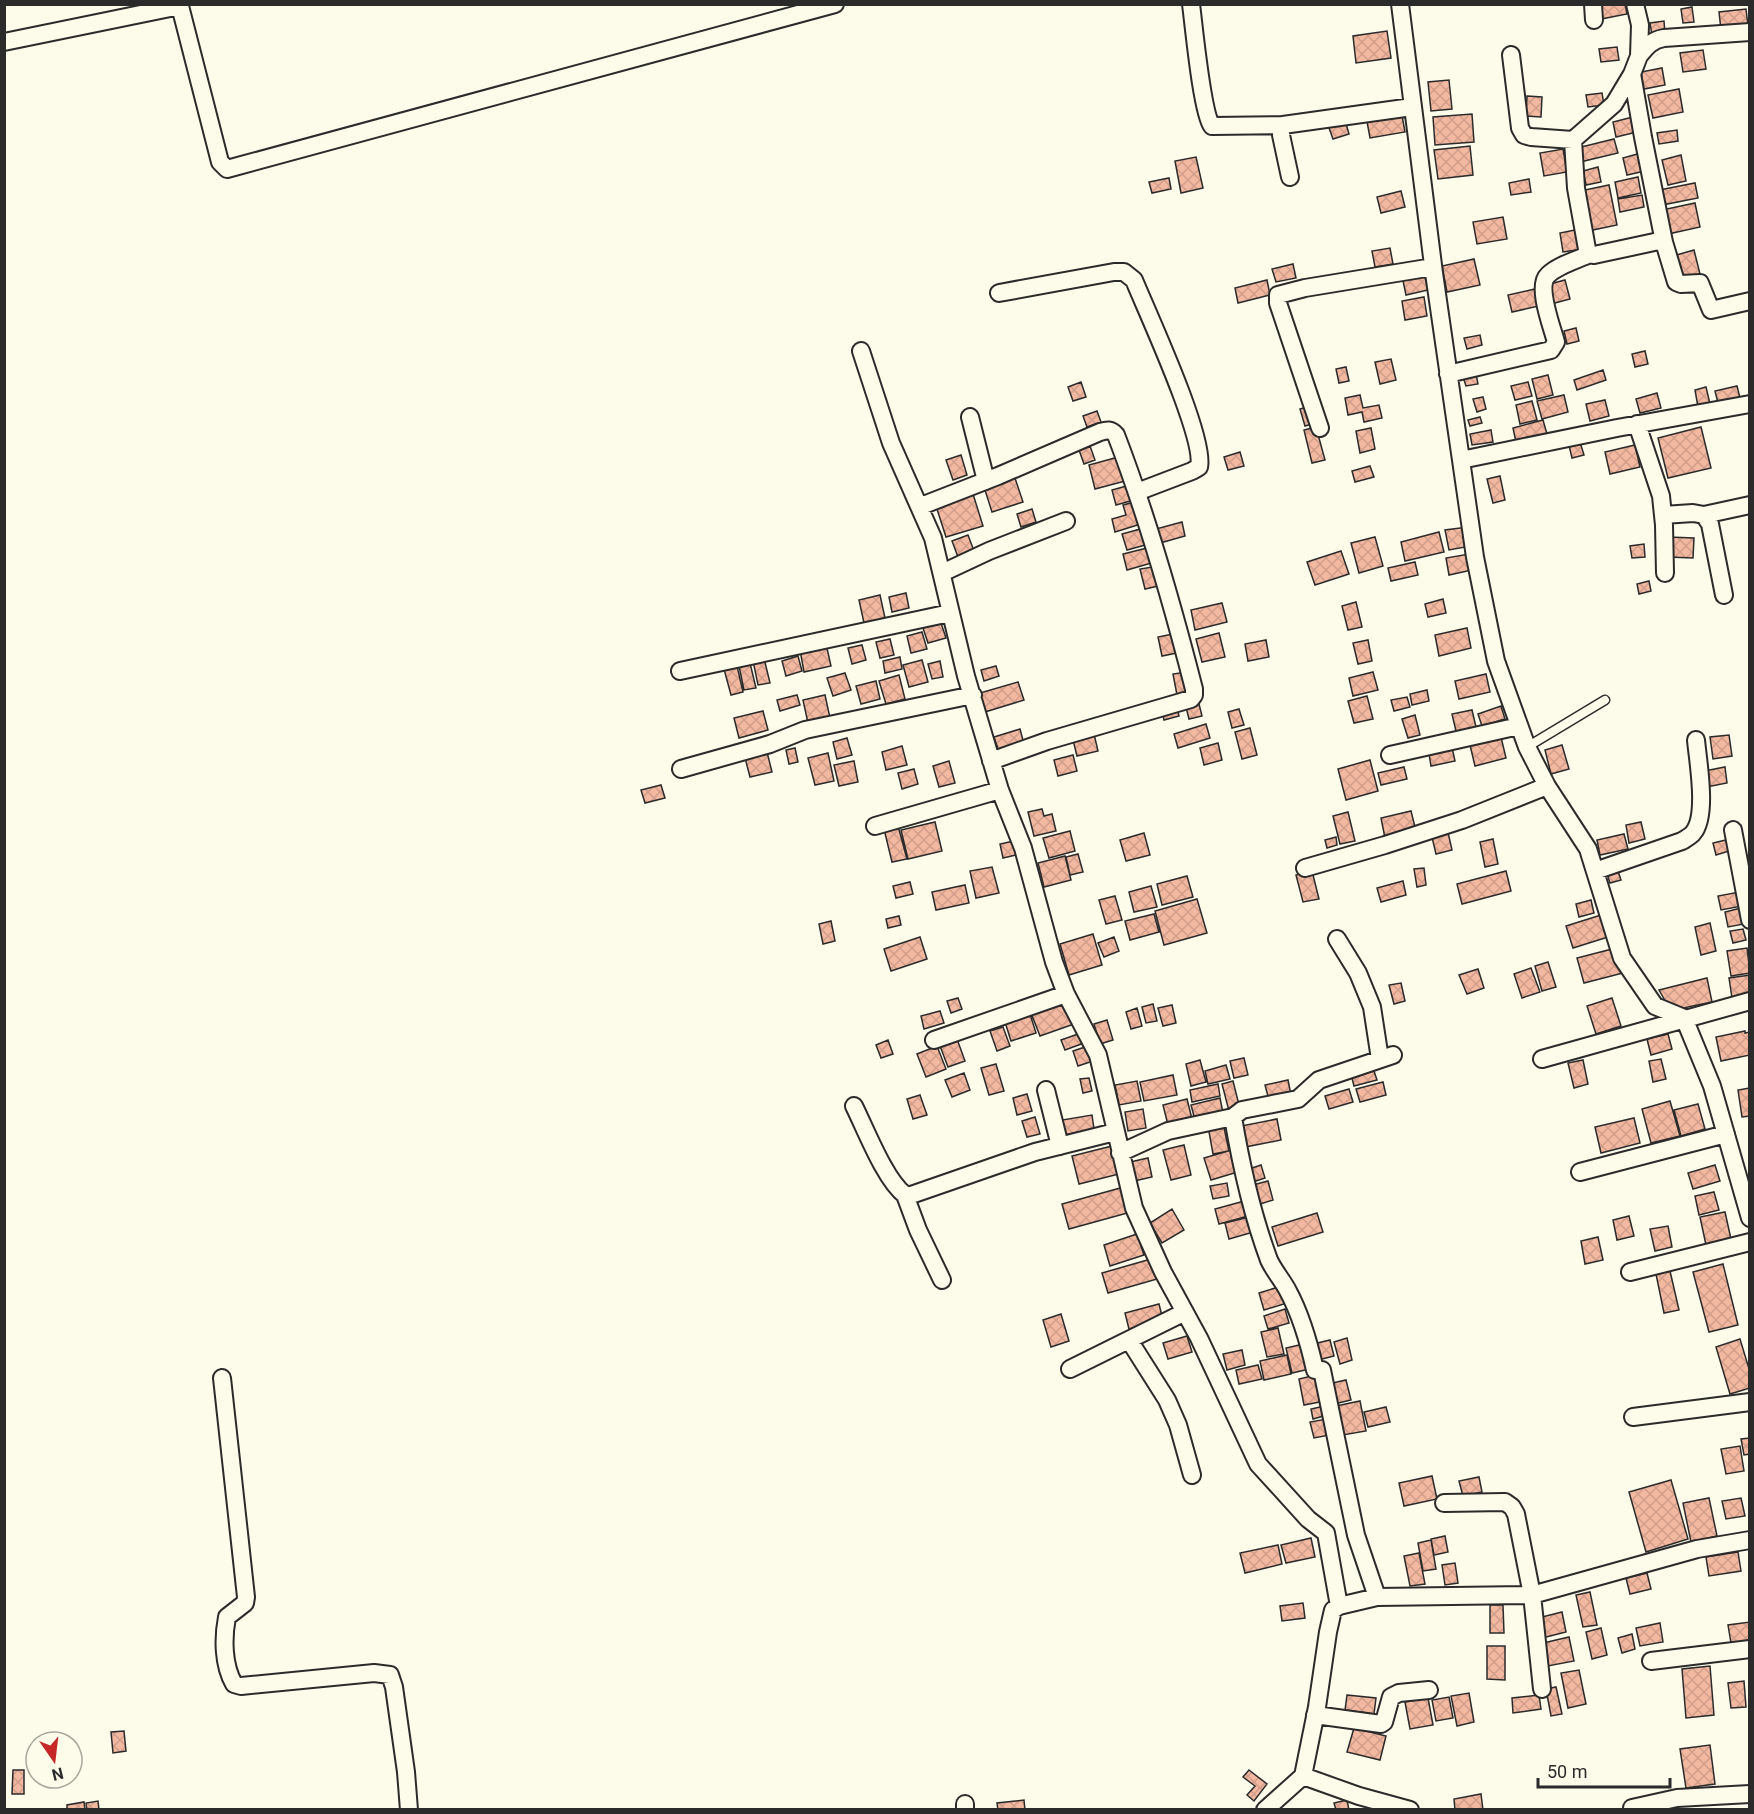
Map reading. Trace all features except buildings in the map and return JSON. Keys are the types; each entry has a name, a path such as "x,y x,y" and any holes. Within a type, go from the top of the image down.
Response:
{"street":[{"path":"4,42 180,6 220,162 227,169 835,4"},
{"path":"1191,4 1205,105 1212,126 1283,125 1412,107"},
{"path":"1400,4 1448,374 1475,557 1496,661 1527,747 1547,786 1588,849 1622,958 1655,1006 1684,1018 1713,1086 1726,1134 1746,1189 1749,1218"},
{"path":"1635,4 1640,26 1640,56"},
{"path":"1511,56 1520,128 1524,135 1573,140 1614,105 1640,56 1655,40 1749,32"},
{"path":"1632,74 1664,242 1676,282 1700,283 1711,310 1749,301"},
{"path":"1283,125 1281,135 1290,177"},
{"path":"1573,140 1576,188 1587,249 1590,254"},
{"path":"1448,374 1551,350 1556,342 1544,294 1544,280 1549,274 1590,254 1664,242"},
{"path":"1320,428 1278,303 1278,295 1305,288 1433,267"},
{"path":"999,293 1114,272 1124,272 1134,280 1187,410 1201,459 1199,467 1192,471 1137,492"},
{"path":"861,351 891,443 921,506 933,538 950,613 1000,790 1023,848 1054,962 1066,994 1098,1055 1134,1208 1163,1272 1199,1338 1258,1464 1308,1519 1326,1533 1339,1606"},
{"path":"1461,460 1749,404"},
{"path":"970,417 986,481"},
{"path":"1637,424 1658,487 1663,515 1665,573"},
{"path":"921,506 1107,430 1112,431 1116,435 1137,492 1173,606 1194,695 1191,699 1047,741 992,761"},
{"path":"1663,515 1693,513 1704,516 1749,505"},
{"path":"1704,516 1710,524 1724,595"},
{"path":"942,573 989,551 1066,521"},
{"path":"680,671 950,613"},
{"path":"681,769 770,744 805,730 973,695"},
{"path":"1390,755 1519,726"},
{"path":"1595,871 1682,841 1694,833 1701,805 1696,740"},
{"path":"1305,868 1461,820 1547,786"},
{"path":"875,826 1000,790"},
{"path":"1733,830 1749,920"},
{"path":"1120,1153 1168,1131 1233,1117 1242,1110 1298,1099 1319,1080 1387,1057 1358,973 1337,939"},
{"path":"934,1040 1066,994"},
{"path":"1542,1059 1684,1018 1749,1002"},
{"path":"1046,1090 1060,1146"},
{"path":"854,1106 884,1166 898,1190 905,1195 918,1230 942,1280"},
{"path":"1233,1117 1255,1214 1270,1263 1289,1293 1308,1341 1315,1370 1322,1370 1356,1535 1377,1597"},
{"path":"905,1195 911,1195 1035,1152 1115,1132"},
{"path":"1580,1172 1726,1134"},
{"path":"1630,1272 1749,1242"},
{"path":"1070,1369 1185,1312"},
{"path":"1129,1340 1167,1400 1178,1425 1192,1475"},
{"path":"222,1378 246,1597 245,1603 227,1617 224,1635 230,1677 234,1684 253,1686 374,1673 390,1675 394,1687 409,1809"},
{"path":"1633,1417 1749,1402"},
{"path":"1444,1503 1505,1502 1516,1514 1532,1595 1542,1689"},
{"path":"1265,1809 1303,1776 1316,1715 1328,1632 1334,1611 1339,1606 1377,1597 1532,1595 1697,1549 1749,1540"},
{"path":"1651,1661 1749,1649"},
{"path":"1316,1715 1381,1724 1384,1722 1391,1697 1428,1690"},
{"path":"1303,1776 1359,1796 1410,1809"},
{"path":"1632,1809 1677,1798 1749,1794"}],"lane":[{"path":"1527,747 1605,700"}]}
